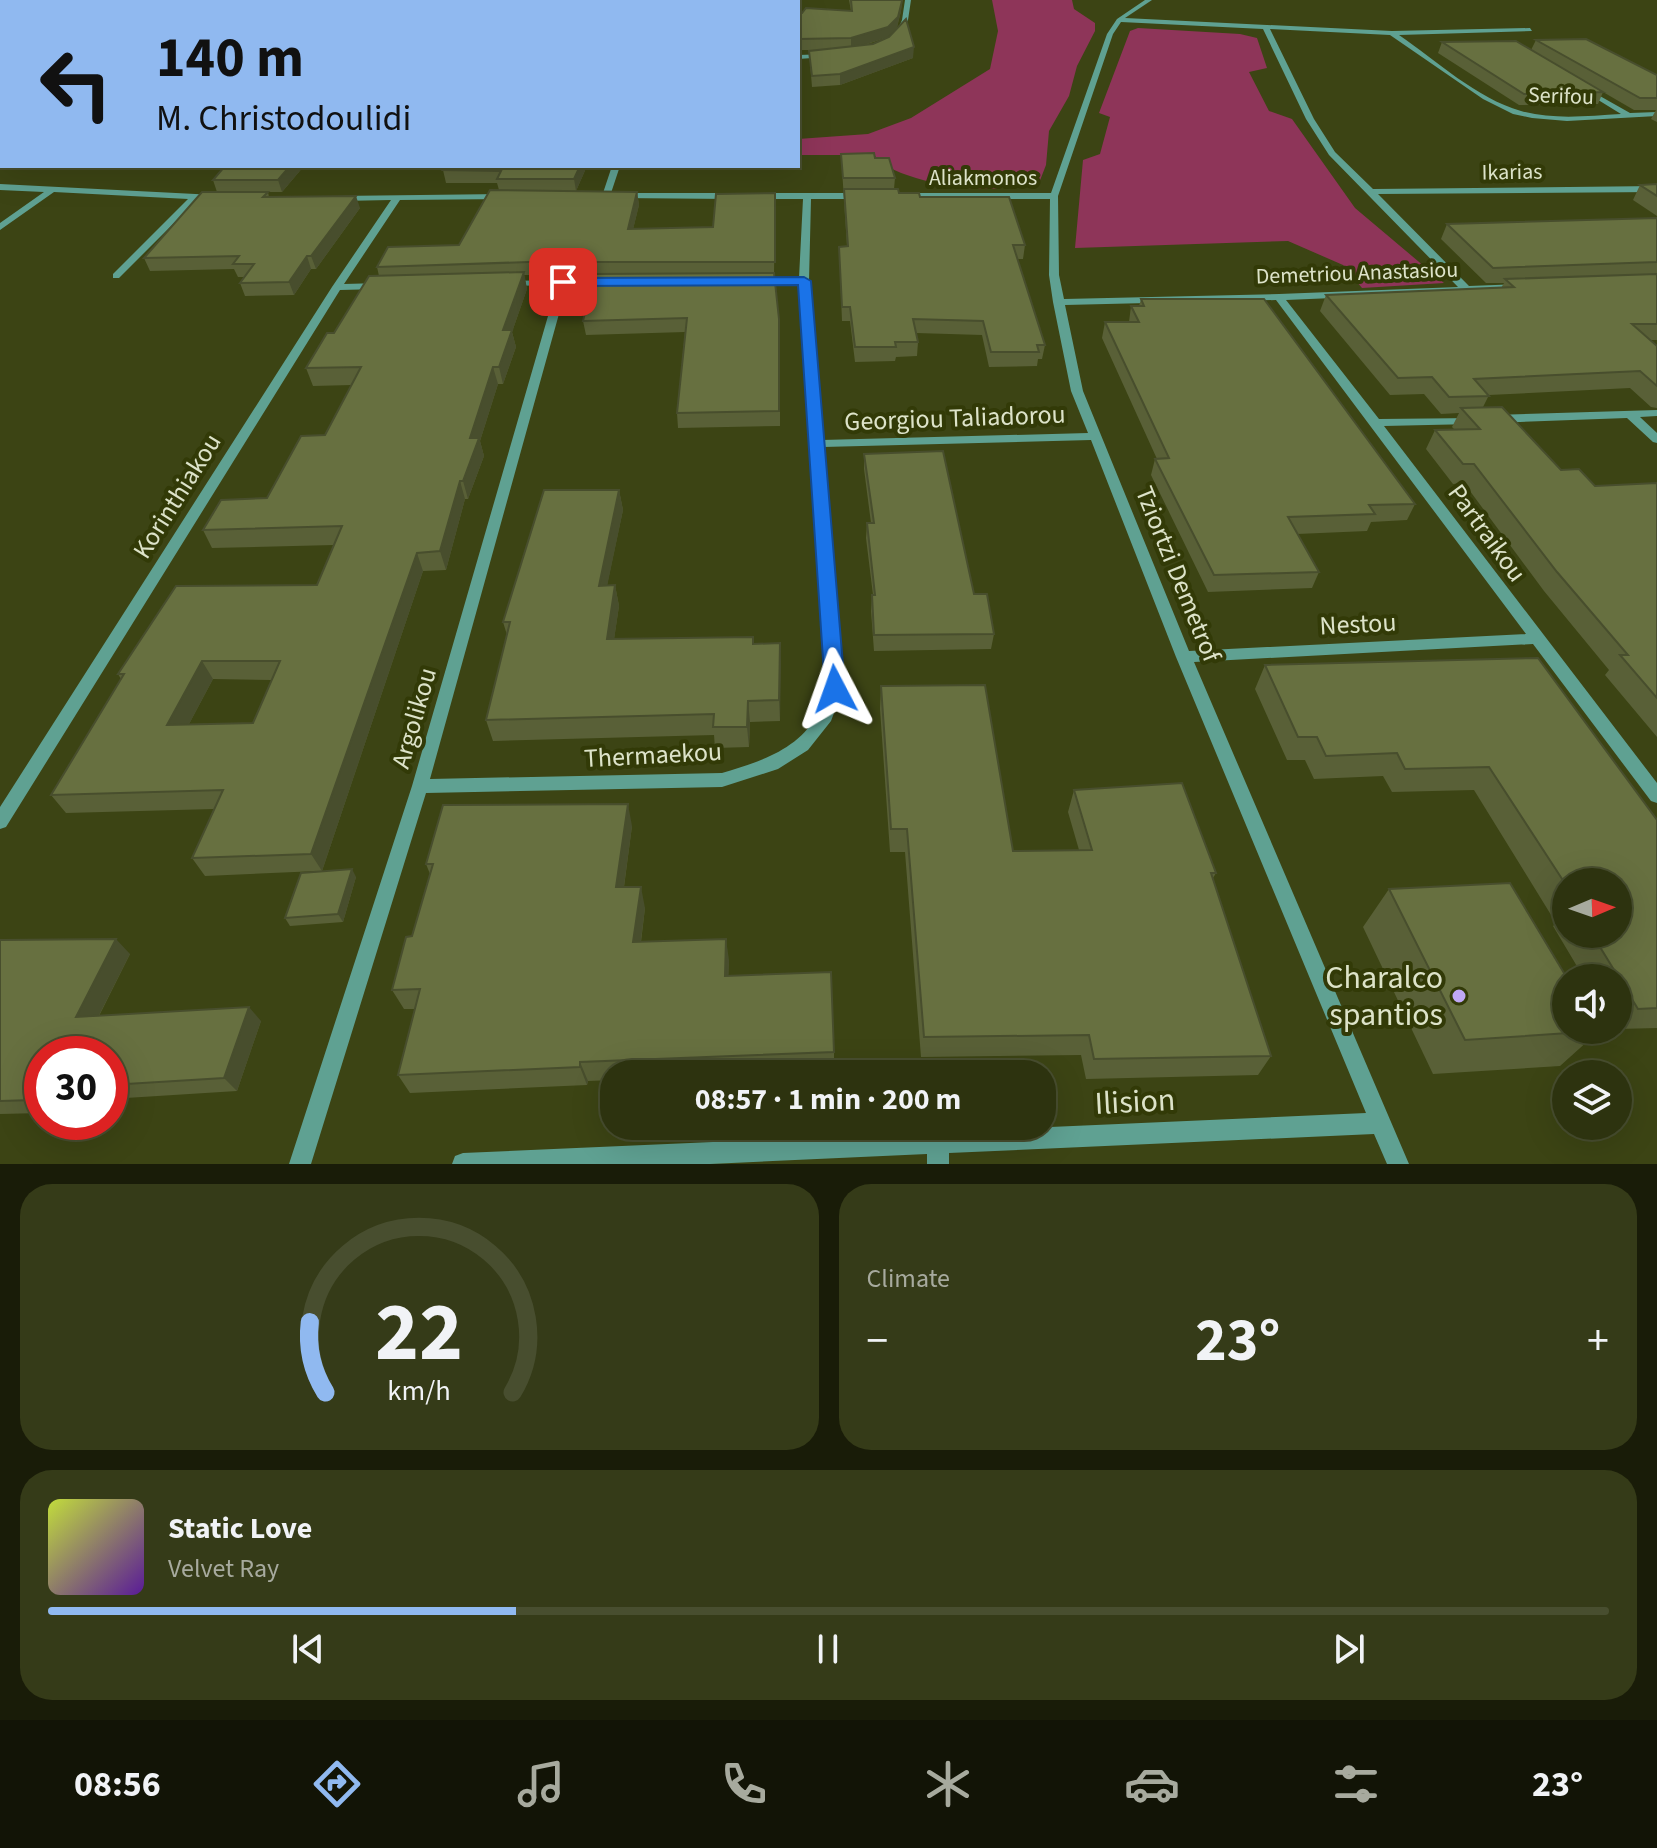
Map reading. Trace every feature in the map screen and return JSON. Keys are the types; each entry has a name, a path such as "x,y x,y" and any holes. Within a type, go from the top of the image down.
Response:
{"street":[{"path":"887,42 898,36 902,28 908,0"},
{"path":"1119,20 1149,0"},
{"path":"1119,20 1392,33 1530,30"},
{"name":"Tziortzi Demetrof","path":"1119,20 1110,34 1054,196 1054,275 1077,391 1184,657 1398,1164"},
{"path":"1266,28 1321,138 1368,192 1466,289"},
{"path":"1485,31 1498,39"},
{"name":"Serifou","path":"1392,33 1495,103 1515,112 1541,117 1657,114"},
{"path":"800,57 843,54"},
{"path":"1577,84 1629,115"},
{"path":"606,196 615,168"},
{"path":"0,187 225,198"},
{"name":"Ikarias","path":"1368,192 1657,189"},
{"path":"0,227 51,191"},
{"path":"591,196 869,196"},
{"name":"Thermaekou","path":"420,786 722,780 772,764 802,745 825,717 835,689 804,281 807,196"},
{"name":"Aliakmonos","path":"899,196 1054,196"},
{"path":"335,198 516,197"},
{"path":"116,276 194,198"},
{"name":"Korinthiakou","path":"0,822 337,287 397,198"},
{"path":"744,281 804,281"},
{"name":"Argolikou","path":"300,1164 420,786 563,282"},
{"path":"503,283 623,282"},
{"path":"337,287 397,286"},
{"name":"Demetriou Anastasiou","path":"1058,302 1529,287"},
{"name":"Partraikou","path":"1279,297 1377,423 1535,639 1657,796"},
{"path":"1377,423 1657,413"},
{"path":"1630,414 1657,439"},
{"name":"Georgiou Taliadorou","path":"818,444 1094,436"},
{"name":"Nestou","path":"1184,657 1535,639"},
{"name":"Ilision","path":"463,1164 938,1153 1379,1123"}],"shaded area":[{"path":"992,0 1072,0 1074,9 1095,23 1095,31 1077,66 1069,96 1049,131 1046,165 1039,183 970,188 908,176 874,155 800,155 800,139 868,134 911,118 990,69 998,31"},
{"path":"1138,28 1240,34 1257,38 1267,68 1249,72 1269,111 1292,119 1355,208 1444,283 1362,288 1343,265 1288,241 1075,248 1083,160 1100,154 1110,117 1099,113 1130,31"}],"building":[{"path":"851,0 902,0 898,17 888,27 851,38 800,39 800,13 806,8 852,11"},
{"path":"906,19 914,47 840,74 812,76 809,51 873,44 889,37"},
{"path":"1586,39 1657,75 1657,98 1640,98 1536,40"},
{"path":"1516,41 1603,92 1524,94 1442,42"},
{"path":"874,153 875,158 889,158 895,178 843,178 841,154"},
{"path":"223,168 288,168 278,180 213,180"},
{"path":"579,168 574,179 497,179 501,171 443,170"},
{"path":"1657,184 1657,196 1640,185"},
{"path":"844,189 898,189 899,193 919,193 920,197 1009,197 1025,245 1013,245 1045,345 1037,345 1039,352 991,352 983,321 913,319 918,342 895,342 896,347 855,347 850,307 842,307 839,247 848,246"},
{"path":"490,190 637,192 628,229 713,227 716,194 775,193 775,262 529,262 377,267 388,247 459,245"},
{"path":"202,192 268,192 263,197 356,196 289,282 240,283 254,264 233,264 239,256 144,258"},
{"path":"1657,218 1657,262 1493,268 1447,224"},
{"path":"524,272 503,330 512,330 499,367 493,367 470,438 479,438 463,481 460,481 440,551 417,553 311,854 192,858 223,790 51,795 124,674 118,674 176,586 317,585 342,526 203,530 221,500 267,498 301,436 325,435 361,367 306,368 327,333 334,333 369,276","holes":["202,661 280,661 253,723 167,725"]},
{"path":"774,273 779,319 779,411 677,413 687,318 583,321 594,274"},
{"path":"1657,274 1657,324 1632,324 1657,346 1657,386 1640,371 1474,379 1489,396 1449,397 1432,377 1398,378 1326,295 1514,287 1505,279"},
{"path":"1141,299 1264,299 1415,504 1369,505 1375,514 1288,517 1319,572 1214,575 1155,459 1169,458 1105,322 1139,322 1131,306 1144,306"},
{"path":"1502,407 1561,470 1579,469 1595,486 1657,483 1657,698 1620,655 1628,655 1557,572 1474,464 1463,464 1435,430 1480,429 1461,408"},
{"path":"943,451 974,594 987,594 994,634 874,635 872,595 875,595 867,523 874,523 864,454"},
{"path":"544,490 619,490 599,586 615,585 607,639 753,637 753,644 780,643 779,700 748,701 747,727 713,727 714,714 486,720 510,622 503,622"},
{"path":"1538,658 1657,820 1657,1008 1638,1009 1632,999 1632,964 1610,964 1601,948 1632,948 1632,868 1555,868 1489,767 1405,769 1397,753 1326,756 1317,737 1298,737 1265,665"},
{"path":"985,685 1013,851 1092,850 1074,790 1182,783 1216,873 1211,873 1271,1056 1094,1059 1089,1035 924,1037 907,829 891,829 881,686"},
{"path":"628,804 616,887 641,887 633,942 726,939 725,976 831,972 834,1052 600,1060 580,1062 580,1067 398,1075 420,989 392,990 406,937 412,936 433,864 426,864 443,805"},
{"path":"352,869 338,914 285,918 301,873"},
{"path":"1510,883 1559,964 1552,964 1552,1034 1465,1040 1389,889"},
{"path":"116,939 76,1017 249,1007 224,1078 128,1084 128,1036 24,1036 24,1100 0,1101 0,940"}],"place":[{"name":"Charalco spantios","path":"1459,996"}],"route":[{"path":"563,282 804,281 835,689"}]}
